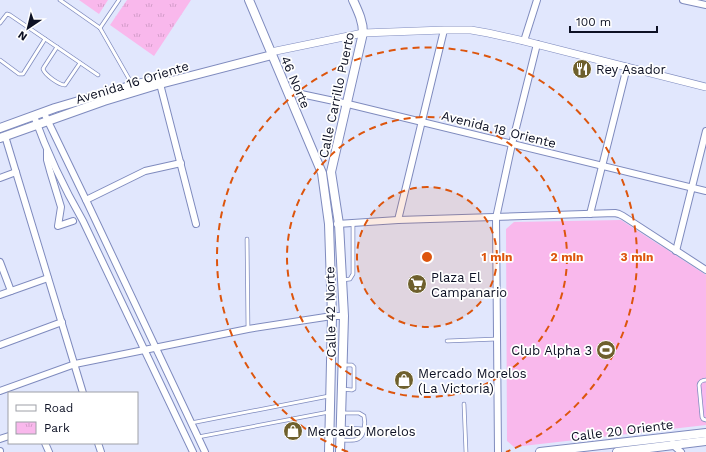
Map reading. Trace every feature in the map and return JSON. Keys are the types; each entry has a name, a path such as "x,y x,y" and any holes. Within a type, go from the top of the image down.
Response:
{"main road":[{"name":"46 Norte","path":"249,0 322,173"},
{"name":"Calle Carrillo Puerto","path":"331,172 348,104 363,33 361,18 353,0"},
{"name":"Avenida 16 Oriente","path":"3,137 55,108 133,85 159,81 272,54"},
{"name":"Avenida 16 Oriente","path":"0,128 35,120 48,121 159,81"},
{"path":"322,173 331,172"},
{"name":"Calle 42 Norte","path":"331,172 339,224 344,316 340,452"},
{"name":"Calle 42 Norte","path":"322,173 329,224 332,316 329,452"},
{"name":"Calle 20 Oriente","path":"617,452 706,433"},
{"name":"Calle 20 Oriente","path":"540,452 672,441 706,441"}],"street":[{"path":"524,41 537,0"},
{"path":"683,0 694,1 706,6"},
{"path":"272,54 363,33 444,30 479,31 537,44 706,87"},
{"path":"398,220 444,30"},
{"path":"498,452 496,218 512,144 537,44"},
{"path":"590,214 627,67"},
{"path":"159,81 196,224"},
{"name":"Avenida 18 Oriente","path":"287,91 348,104 706,191"},
{"path":"44,113 204,452"},
{"path":"35,120 47,149 193,452"},
{"path":"676,252 706,131"},
{"path":"3,137 16,172 83,392"},
{"path":"47,149 47,160 61,207 58,226 73,221"},
{"path":"86,200 145,171 180,163"},
{"path":"0,178 16,172"},
{"path":"61,207 73,203"},
{"path":"329,224 398,220 619,214 706,270"},
{"path":"0,262 10,291"},
{"path":"0,295 48,278"},
{"path":"0,392 75,364 248,329 332,316 344,316"},
{"path":"0,345 62,322"},
{"path":"175,413 185,410"},
{"path":"672,441 681,452"}],"lane":[{"path":"60,0 100,28 133,85"},
{"path":"100,28 119,0"},
{"path":"0,23 7,14 10,15 98,75"},
{"path":"0,60 19,74 23,74 45,39"},
{"path":"57,47 43,69 45,73 63,85 67,83 80,63"},
{"path":"342,280 350,279 353,274 353,223"},
{"path":"247,239 248,329"},
{"path":"447,341 497,339"},
{"path":"342,390 354,389 354,367 352,365 343,365"},
{"path":"706,380 702,380 699,385 702,417 706,420"},
{"path":"191,423 331,396"},
{"path":"464,404 466,452"},
{"path":"198,437 330,412"},
{"path":"340,440 361,438 363,435 365,419 362,414 359,413 341,413"},
{"path":"341,428 364,429"}],"green space":[{"path":"79,0 108,0 99,14"},
{"path":"127,0 191,0 154,56 110,25"},
{"name":"Club Alpha 3","path":"621,220 706,275 706,425 514,447 507,441 506,229 514,222"}],"place":[{"name":"Rey Asador","path":"582,69"},
{"name":"Plaza El Campanario","path":"417,284"},
{"name":"Club Alpha 3","path":"606,350"},
{"name":"Mercado Morelos (La Victoria)","path":"404,380"},
{"name":"Mercado Morelos","path":"293,431"}]}
